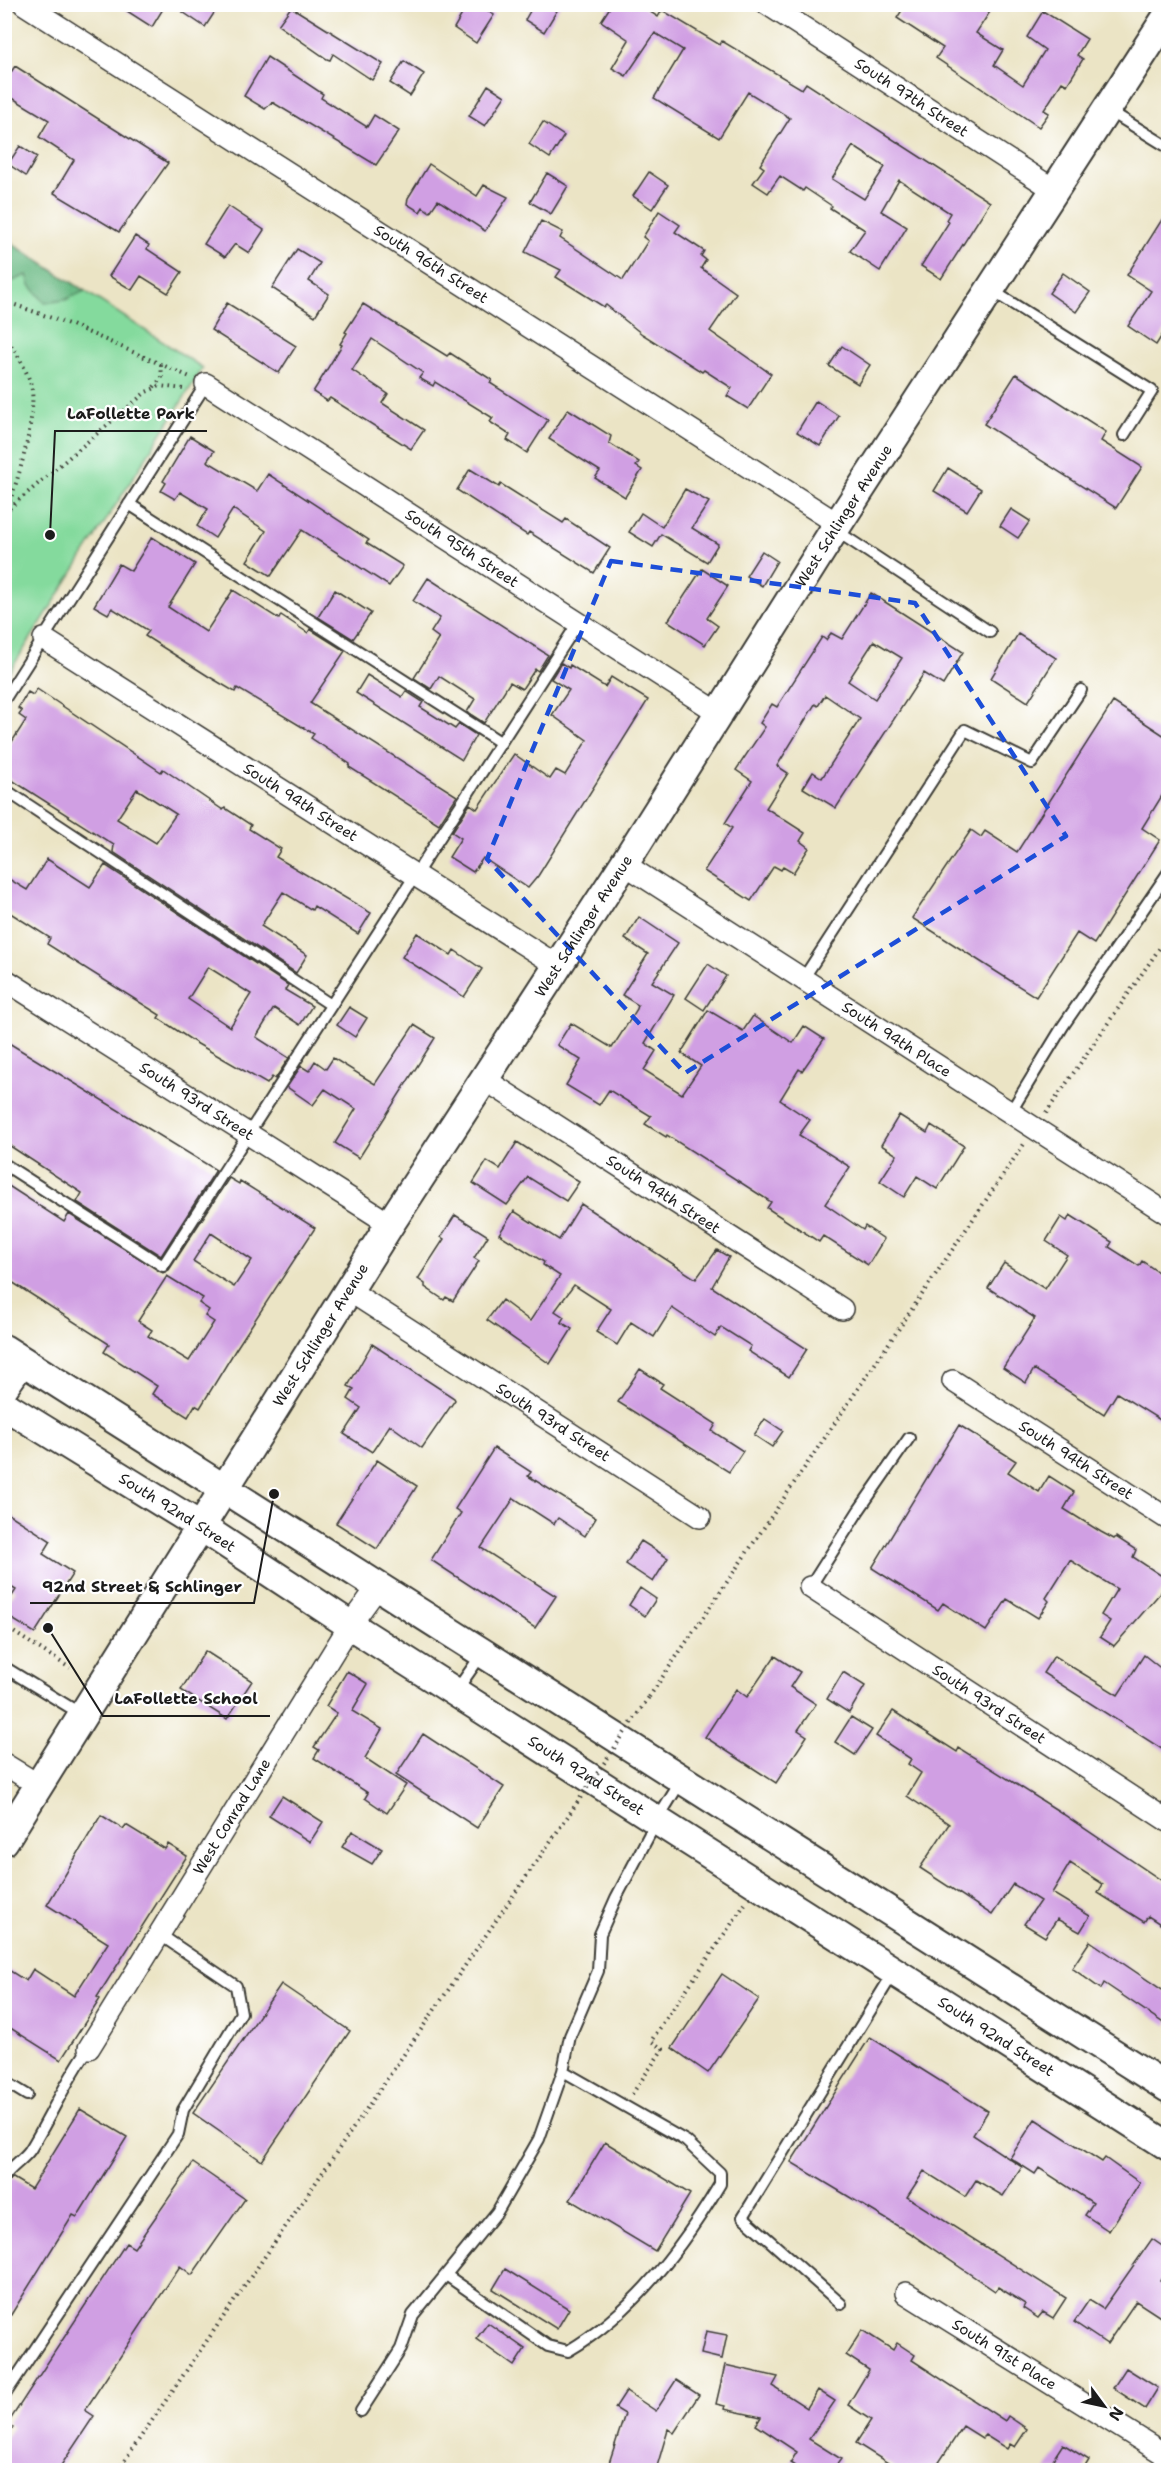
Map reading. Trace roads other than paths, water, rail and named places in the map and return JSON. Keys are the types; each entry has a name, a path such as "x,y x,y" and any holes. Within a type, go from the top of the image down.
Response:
{"street":[{"name":"South 96th Street","path":"24,4 836,527"},
{"name":"South 97th Street","path":"766,4 1056,191"},
{"name":"West Schlinger Avenue","path":"4,1841 390,1224 624,864 836,527 1168,15"},
{"name":"South 95th Street","path":"202,390 719,713"},
{"name":"South 94th Street","path":"44,639 558,966"},
{"name":"South 94th Place","path":"624,864 1168,1215"},
{"name":"South 93rd Street","path":"4,979 390,1224"},
{"name":"South 94th Street","path":"484,1079 842,1309"},
{"name":"South 93rd Street","path":"348,1290 700,1517"},
{"path":"4,1387 13,1355 1168,2088"},
{"name":"South 94th Street","path":"953,1381 1168,1519"},
{"name":"South 92nd Street","path":"4,1405 200,1526 455,1692 1168,2146"},
{"name":"South 93rd Street","path":"810,1587 1168,1821"},
{"name":"West Conrad Lane","path":"89,2048 350,1624 377,1588"},
{"path":"4,1764 40,1786"},
{"name":"South 91st Place","path":"906,2293 1162,2457"}],"lane":[{"path":"1107,110 1168,147"},
{"path":"991,290 1152,391 1124,435"},
{"path":"4,700 202,390"},
{"path":"129,504 500,742"},
{"path":"836,527 990,632"},
{"path":"4,1164 163,1266 578,623"},
{"path":"803,979 965,729 1032,763 1081,690"},
{"path":"4,789 331,1005"},
{"path":"1010,1113 1063,1026 1168,873"},
{"path":"810,1587 858,1510 909,1438"},
{"path":"455,1692 482,1654"},
{"path":"4,1667 83,1715"},
{"path":"361,2411 401,2349 413,2315 497,2212 539,2139 563,2071 570,2036 598,1971 600,1934 657,1820 681,1781"},
{"path":"4,2396 178,2134 183,2110 241,2013 236,1986 159,1934"},
{"path":"841,2304 743,2217 894,1971"},
{"path":"4,2177 10,2168 29,2152 69,2077 89,2048"},
{"path":"446,2275 548,2346 568,2350 600,2329 669,2260 720,2184 720,2173 686,2141 563,2071"},
{"path":"4,2081 27,2095"}],"place":[{"name":"LaFollette Park","path":"50,535"},
{"name":"92nd Street & Schlinger","path":"274,1494"},
{"name":"LaFollette School","path":"48,1628"}]}
